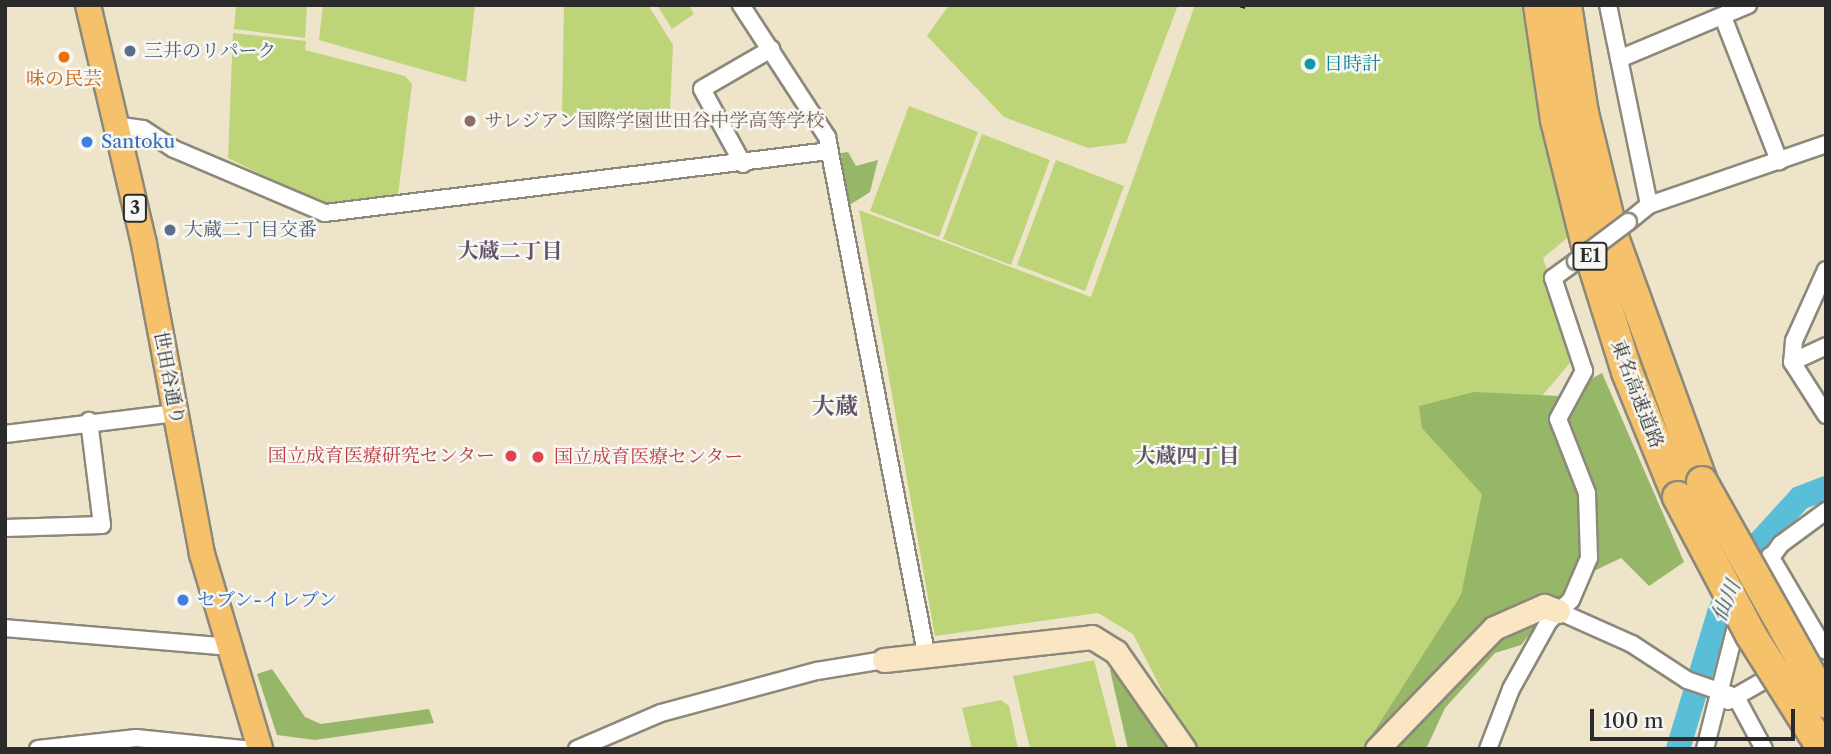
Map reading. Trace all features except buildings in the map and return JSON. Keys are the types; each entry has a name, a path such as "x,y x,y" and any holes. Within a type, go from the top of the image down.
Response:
{"highway":[{"name":"東名高速道路","path":"1539,5 1556,120 1586,242 1627,372 1690,490 1826,704"},
{"name":"東名高速道路","path":"1566,5 1614,240 1653,361 1690,490 1751,635 1823,749"}],"main road":[{"name":"世田谷通り","path":"88,5 176,413 202,554 260,749"}],"street":[{"path":"741,5 827,137 926,653"},
{"path":"1608,5 1649,205"},
{"path":"1619,59 1748,5"},
{"path":"1723,17 1779,161"},
{"path":"743,164 702,89 771,49"},
{"path":"114,125 143,129 174,149 325,213 680,166 743,164 829,151"},
{"path":"1488,749 1511,689 1558,611 1581,582 1592,531 1587,493 1558,419 1584,371 1553,278 1649,205 1826,144"},
{"path":"1826,270 1794,341 1792,362 1826,415"},
{"path":"1792,362 1826,346"},
{"path":"5,435 89,422 176,413"},
{"path":"5,528 102,525 89,422"},
{"path":"1705,749 1717,708 1729,692 1743,601 1770,556 1826,511"},
{"path":"1377,749 1494,628 1544,606 1632,643 1687,680 1729,692 1825,648 1770,556"},
{"path":"5,628 229,647"},
{"path":"577,749 596,745 686,706 884,660 926,653 1091,637 1116,652 1184,749"},
{"path":"1729,692 1765,749"},
{"path":"38,749 105,744 246,749"}],"green space":[{"path":"236,5 307,5 305,38 234,29"},
{"path":"323,5 475,5 466,82 319,40"},
{"path":"564,5 648,5 673,45 670,110 650,118 562,116"},
{"path":"657,5 689,5 694,14 672,29"},
{"path":"949,5 1178,5 1126,143 1088,148 1004,117 927,36"},
{"path":"1195,5 1521,5 1553,179 1572,234 1543,258 1574,358 1536,403 1573,468 1363,749 1192,749 1133,634 1098,613 935,636 859,210 1091,297"},
{"path":"233,33 306,41 305,50 405,76 412,84 398,195 322,205 228,158"},
{"path":"909,106 978,132 939,237 870,211"},
{"path":"982,134 1050,160 1011,265 943,239"},
{"path":"848,152 856,166 878,160 870,192 848,206 841,153"},
{"path":"1056,160 1124,186 1085,291 1017,265"},
{"path":"1602,373 1684,562 1649,586 1621,558 1573,581 1521,645 1495,653 1445,708 1426,749 1363,749 1461,595 1482,494 1422,428 1419,406 1474,392 1559,396"},
{"path":"1094,660 1117,749 1030,749 1013,676"},
{"path":"1116,667 1171,749 1128,749 1110,670"},
{"path":"272,669 305,717 321,724 429,709 434,723 315,740 277,735 257,674"},
{"path":"1001,700 1009,706 1018,749 972,749 962,708"}],"waterway":[{"name":"仙川","path":"1678,749 1719,613 1745,558 1800,498 1826,488"}],"place":[{"name":"三井のリパーク","path":"130,51"},
{"name":"味の民芸","path":"64,57"},
{"name":"日時計","path":"1310,64"},
{"name":"サレジアン国際学園世田谷中学高等学校","path":"470,121"},
{"name":"Santoku","path":"87,142"},
{"name":"大蔵二丁目交番","path":"170,230"},
{"name":"国立成育医療研究センター","path":"511,456"},
{"name":"国立成育医療センター","path":"538,457"},
{"name":"セブン-イレブン","path":"183,600"}],"district":[{"name":"大蔵二丁目","path":"510,251"},
{"name":"大蔵","path":"835,406"},
{"name":"大蔵四丁目","path":"1187,456"}]}
